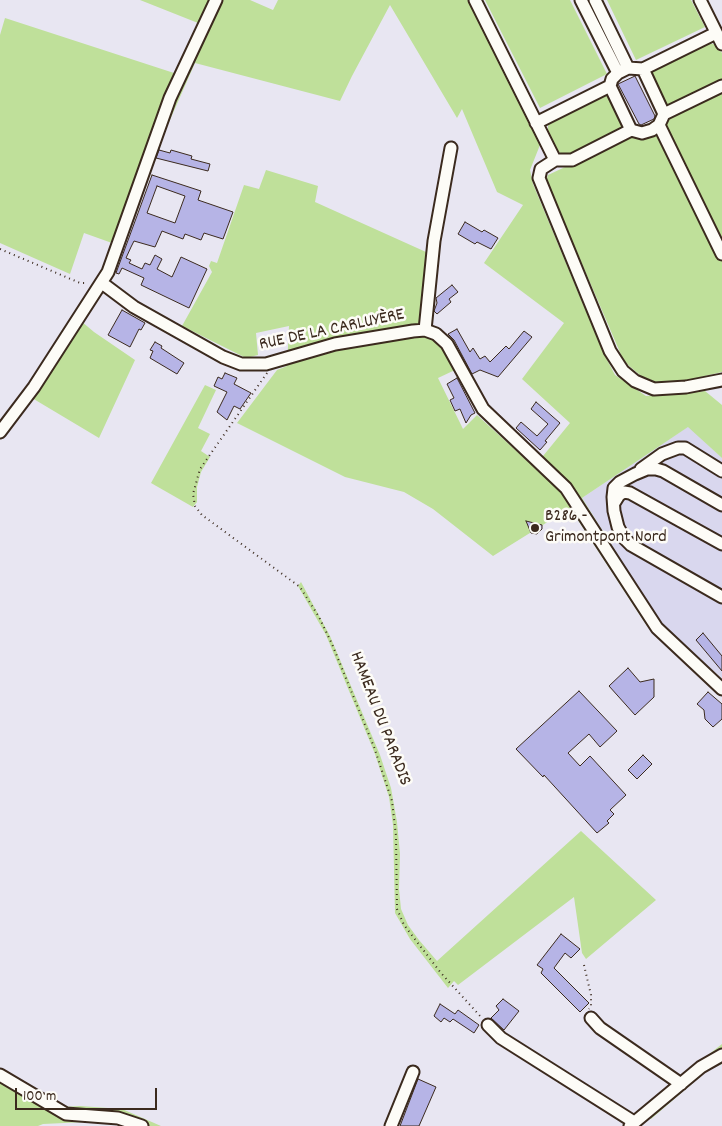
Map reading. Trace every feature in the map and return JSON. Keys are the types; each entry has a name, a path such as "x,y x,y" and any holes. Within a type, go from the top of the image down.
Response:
{"street":[{"path":"0,432 34,387 102,282 112,261 170,98 216,0"},
{"path":"475,0 555,160"},
{"path":"581,0 623,71"},
{"path":"595,0 623,71"},
{"path":"700,0 722,44"},
{"path":"631,130 610,86 612,79 623,71 643,69 716,32"},
{"path":"643,69 662,120 722,254"},
{"path":"536,123 610,86"},
{"path":"722,86 662,120 647,132 631,130 572,160 555,160 541,169 539,178 606,341 614,359 623,371 641,384 654,389 686,387 722,380"},
{"path":"425,330 434,241 450,148"},
{"name":"RUE DE LA CARLUYÈRE","path":"102,282 134,307 223,357 241,364 266,364 335,344 413,330 425,330 436,334 447,344 477,401 488,415 566,488 657,628 722,689"},
{"path":"635,474 662,454 678,448 684,448 722,471"},
{"path":"722,505 656,469 646,469 620,482 614,488 618,528 631,545 722,597"},
{"path":"614,503 619,495 624,492 630,493 722,544"},
{"path":"591,1018 600,1028 681,1084"},
{"path":"488,1025 501,1038 632,1124 701,1067 722,1055"},
{"path":"391,1126 413,1072"},
{"path":"0,1075 66,1114 118,1118 142,1126"}],"path":[{"path":"0,248 80,283 102,282"},
{"name":"HAMEAU DU PARADIS","path":"275,362 200,469 193,494 195,506 202,515 300,586 318,617 332,644 374,747 392,801 396,836 397,909 404,925 441,973 488,1025"},
{"path":"584,965 591,1006 587,1012 591,1018"}],"shaded area":[{"path":"689,426 722,458 722,678 673,635 657,618 582,498"}],"green space":[{"path":"140,0 250,0 273,10 278,0 470,0 540,145 530,170 533,184 603,352 615,375 646,396 705,391 722,405 722,458 688,427 582,498 657,618 647,626 570,508 493,556 433,509 404,492 345,477 237,423 277,370 287,366 289,326 256,333 258,355 246,358 182,326 212,272 209,266 211,261 217,263 244,185 259,189 266,170 318,186 315,202 426,252 422,336 429,336 442,348 455,370 438,378 463,429 477,415 534,467 570,423 522,379 564,323 484,263 523,205 497,192 462,109 457,118 390,5 340,101 195,63 162,138 151,135 112,243 84,233 70,274 0,243 0,35 5,18 174,73 198,23"},
{"path":"485,0 570,0 607,74 540,108"},
{"path":"607,0 691,0 705,27 636,60"},
{"path":"702,43 716,45 722,53 722,82 669,108 650,70"},
{"path":"722,91 722,246 664,128 669,116"},
{"path":"606,94 623,127 622,131 571,156 563,155 557,150 548,133 548,126 551,120"},
{"path":"657,134 722,261 722,372 684,381 658,383 641,376 622,357 546,180 548,175 631,136 650,137"},
{"path":"75,316 94,332 135,360 99,438 32,398"},
{"path":"205,385 216,390 198,428 210,434 201,451 210,457 201,472 197,487 197,502 193,507 151,483"},
{"path":"301,582 330,636 380,755 391,788 400,854 399,889 401,909 408,925 437,961 581,831 656,900 586,959 582,953 574,897 458,985 454,981 448,988 410,939 395,913 393,825 389,797 375,754 326,635 298,586"},
{"path":"722,1044 722,1064 708,1070 651,1119 641,1108"},
{"path":"0,1069 63,1107 80,1106 122,1109 161,1126 127,1126 107,1121 43,1124 38,1126 0,1126"}],"building":[{"path":"635,76 655,116 654,119 641,125 618,84"},
{"path":"159,150 170,153 171,150 192,156 191,159 210,164 208,171 156,158"},
{"path":"152,175 201,191 198,200 233,212 223,239 204,233 201,240 185,234 183,239 162,231 155,247 134,241 131,247 126,258 131,260 129,263 142,269 145,263 150,265 155,255 162,259 157,269 172,277 181,257 207,269 189,308 141,285 144,278 122,268 119,274 116,273","holes":["157,186 185,196 175,223 147,213"]},
{"path":"465,222 482,232 484,230 498,238 491,249 477,242 475,244 458,234"},
{"path":"452,285 458,292 449,299 451,302 437,314 434,311 437,303 436,298"},
{"path":"122,310 145,323 141,330 139,329 130,347 108,335"},
{"path":"457,329 470,352 473,348 480,359 485,356 490,362 506,346 509,349 524,331 532,337 498,377 480,370 472,374 454,340 448,334"},
{"path":"155,342 184,363 177,374 150,358 153,351 150,350"},
{"path":"225,373 237,378 234,384 251,393 240,409 234,406 227,420 217,412 227,392 214,386 218,377 222,379"},
{"path":"457,378 475,413 471,415 466,423 460,409 455,411 450,400 454,398 447,384"},
{"path":"536,402 560,423 540,450 516,428 521,422 537,436 548,424 531,409"},
{"name":"B286 - Grimontpont Nord","path":"526,521 542,525 542,529 537,534 531,533"},
{"path":"703,633 722,656 722,671 696,640"},
{"path":"628,668 640,682 654,679 654,697 635,715 609,686"},
{"path":"579,691 617,731 600,747 589,734 568,753 580,766 590,756 626,795 610,810 614,814 607,821 609,823 597,833 544,775 543,777 516,749"},
{"path":"708,692 722,704 722,719 713,727 705,719 704,710 697,704"},
{"path":"643,755 652,764 637,779 628,770"},
{"path":"561,934 580,949 571,958 565,953 554,968 589,1003 580,1012 541,973 543,969 537,965"},
{"path":"503,999 519,1011 504,1030 491,1018 499,1010 496,1006"},
{"path":"440,1004 455,1014 458,1010 479,1025 474,1033 453,1019 450,1022 444,1018 441,1022 434,1016"},
{"path":"418,1079 436,1087 419,1126 400,1126"}],"place":[{"name":"B286 - Grimontpont Nord","path":"535,528"}]}
